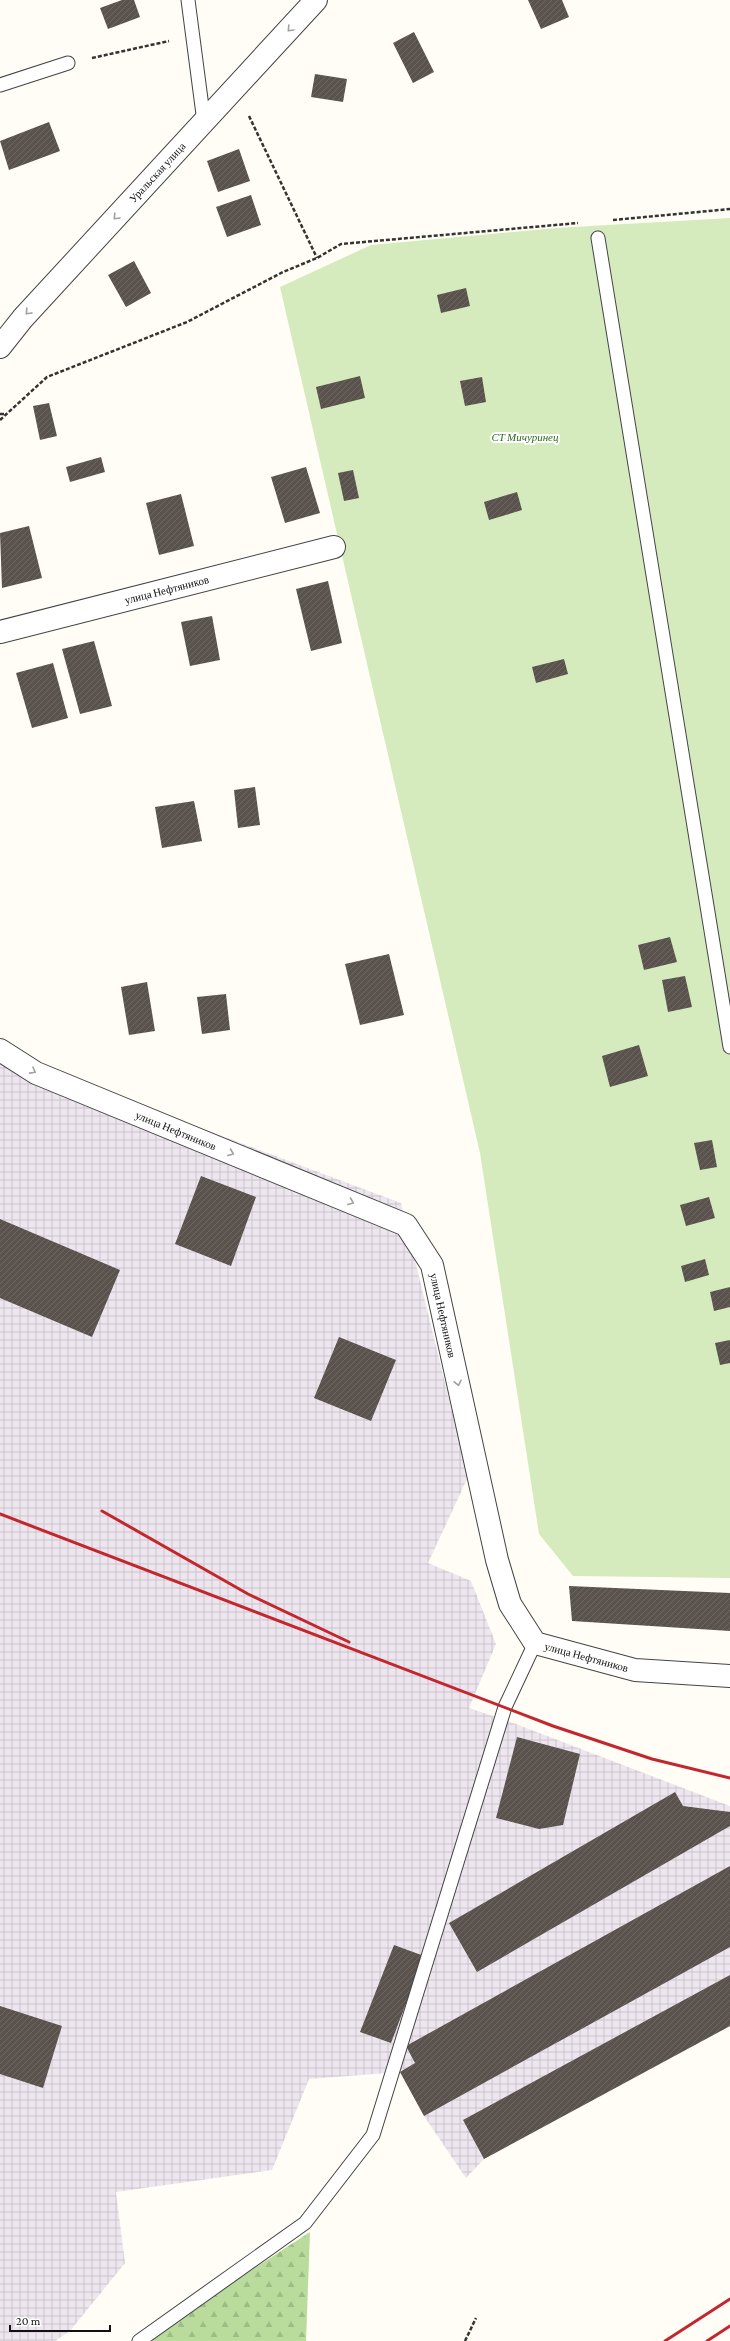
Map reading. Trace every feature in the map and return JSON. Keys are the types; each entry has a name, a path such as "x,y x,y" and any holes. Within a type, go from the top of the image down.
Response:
{"street":[{"name":"Уральская улица","path":"0,347 23,318 316,0"},
{"name":"улица Нефтяников","path":"0,632 334,547"},
{"name":"улица Нефтяников","path":"0,1050 36,1073 406,1225 432,1265 497,1560 510,1604 534,1643 636,1670 730,1676"}],"lane":[{"path":"188,0 204,122"},
{"path":"0,86 68,63"},
{"path":"598,238 730,1047"},
{"path":"139,2341 305,2223 373,2135 505,1707 534,1643"}],"path":[{"path":"68,63 193,36"},
{"path":"236,88 318,258"},
{"path":"611,220 730,210"},
{"path":"0,420 47,377 187,322 283,272 318,258 341,244 579,223"},
{"path":"0,414 6,414"},
{"path":"465,2341 476,2318"}],"shaded area":[{"path":"0,1047 46,1070 401,1203 468,1477 428,1563 471,1581 496,1644 469,1708 508,1721 730,1806 730,2026 484,2159 466,2178 424,2116 400,2072 309,2079 272,2170 116,2192 125,2263 70,2331 55,2341 0,2341"}],"green space":[{"name":"СТ Мичуринец","path":"730,218 730,1578 573,1576 539,1534 480,1153 280,287 371,245 556,228"},
{"path":"310,2232 306,2341 143,2341"}],"building":[{"path":"122,0 134,0 140,17 108,29 100,8"},
{"path":"528,0 562,0 569,17 541,29"},
{"path":"414,32 434,72 413,83 393,43"},
{"path":"315,74 347,79 343,102 311,97"},
{"path":"49,122 60,151 9,170 0,141"},
{"path":"239,149 250,181 218,192 207,161"},
{"path":"251,195 261,225 227,237 216,207"},
{"path":"134,261 151,293 126,307 108,275"},
{"path":"466,288 470,306 441,313 437,295"},
{"path":"360,376 365,398 321,409 316,387"},
{"path":"482,377 486,402 465,406 460,381"},
{"path":"49,403 57,436 40,440 33,406"},
{"path":"101,457 105,472 70,482 66,467"},
{"path":"306,467 320,513 285,523 271,477"},
{"path":"353,470 359,498 344,501 338,473"},
{"path":"517,492 522,510 489,520 484,502"},
{"path":"181,494 194,546 159,555 146,503"},
{"path":"29,526 42,578 2,588 0,533"},
{"path":"328,581 342,643 311,651 296,589"},
{"path":"212,616 220,660 190,666 181,622"},
{"path":"94,641 112,706 80,714 62,649"},
{"path":"564,659 568,674 536,683 532,667"},
{"path":"53,663 68,718 32,728 16,673"},
{"path":"255,787 260,825 238,828 234,790"},
{"path":"194,801 202,841 162,848 155,807"},
{"path":"670,937 677,962 644,970 638,945"},
{"path":"389,954 404,1015 360,1025 345,964"},
{"path":"685,976 692,1007 668,1012 662,980"},
{"path":"147,982 155,1031 129,1035 121,987"},
{"path":"226,994 230,1030 202,1034 197,997"},
{"path":"639,1045 648,1076 610,1087 602,1056"},
{"path":"712,1140 717,1167 700,1170 694,1143"},
{"path":"201,1176 256,1197 231,1266 175,1244"},
{"path":"709,1197 715,1218 686,1226 680,1205"},
{"path":"0,1219 120,1270 92,1337 0,1298"},
{"path":"705,1259 709,1275 685,1282 681,1266"},
{"path":"730,1287 730,1307 714,1311 710,1292"},
{"path":"339,1337 396,1360 371,1421 314,1398"},
{"path":"730,1340 730,1363 720,1365 715,1343"},
{"path":"569,1586 730,1593 730,1631 572,1621"},
{"path":"517,1737 580,1754 563,1825 539,1829 496,1818"},
{"path":"675,1792 683,1806 730,1812 730,1826 477,1972 449,1923"},
{"path":"730,1866 730,1947 424,2116 400,2072 415,2063 406,2046"},
{"path":"394,1945 424,1956 391,2043 360,2032"},
{"path":"730,1975 730,2026 484,2159 463,2120"},
{"path":"0,2006 62,2026 43,2088 0,2074"}],"railway":[{"path":"102,1511 248,1594 349,1642"},
{"path":"0,1514 553,1726 652,1759 730,1778"},
{"path":"665,2341 730,2299"},
{"path":"707,2341 730,2326"}]}
